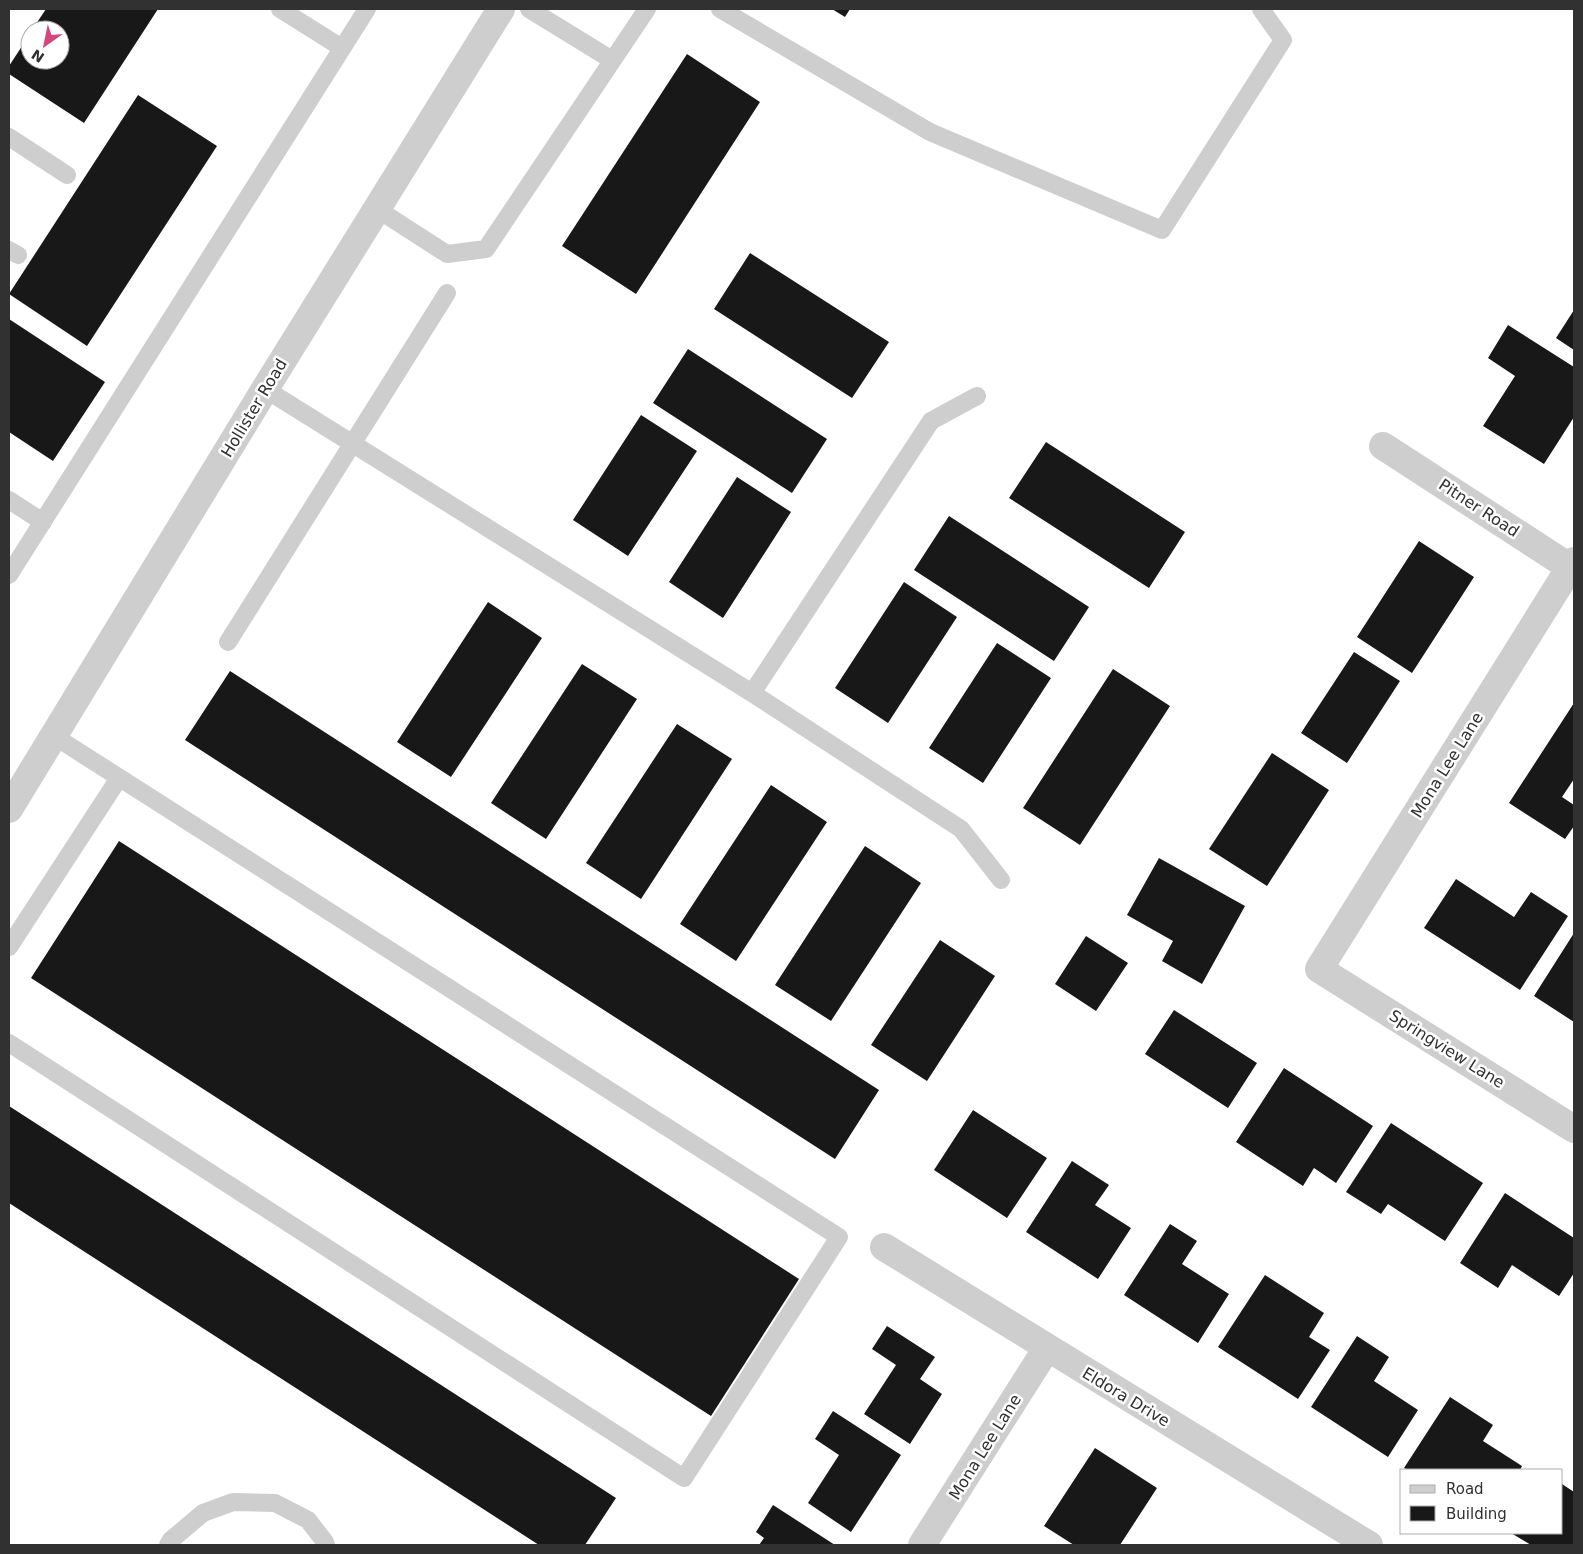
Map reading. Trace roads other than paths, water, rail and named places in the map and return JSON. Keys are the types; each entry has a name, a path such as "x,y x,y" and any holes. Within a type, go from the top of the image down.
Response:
{"street":[{"name":"Hollister Road","path":"9,810 265,389 501,9"},
{"name":"Pitner Road","path":"1383,446 1573,566"},
{"name":"Mona Lee Lane","path":"1319,969 1573,566"},
{"name":"Springview Lane","path":"1319,969 1574,1129"},
{"name":"Eldora Drive","path":"884,1247 1369,1545"},
{"name":"Mona Lee Lane","path":"922,1545 1047,1348"}],"lane":[{"path":"280,9 342,48"},
{"path":"9,575 367,9"},
{"path":"529,9 612,60"},
{"path":"376,209 447,254 486,249 647,9"},
{"path":"720,9 930,132 1162,230 1283,40 1261,9"},
{"path":"9,137 67,175"},
{"path":"228,642 447,293"},
{"path":"265,389 752,693 961,829 1001,880"},
{"path":"752,693 931,421 977,396"},
{"path":"9,500 43,522"},
{"path":"9,1043 684,1478 839,1237 54,736"},
{"path":"9,946 119,778"},
{"path":"168,1545 171,1540 203,1513 233,1502 275,1504 308,1520 326,1545"}]}
